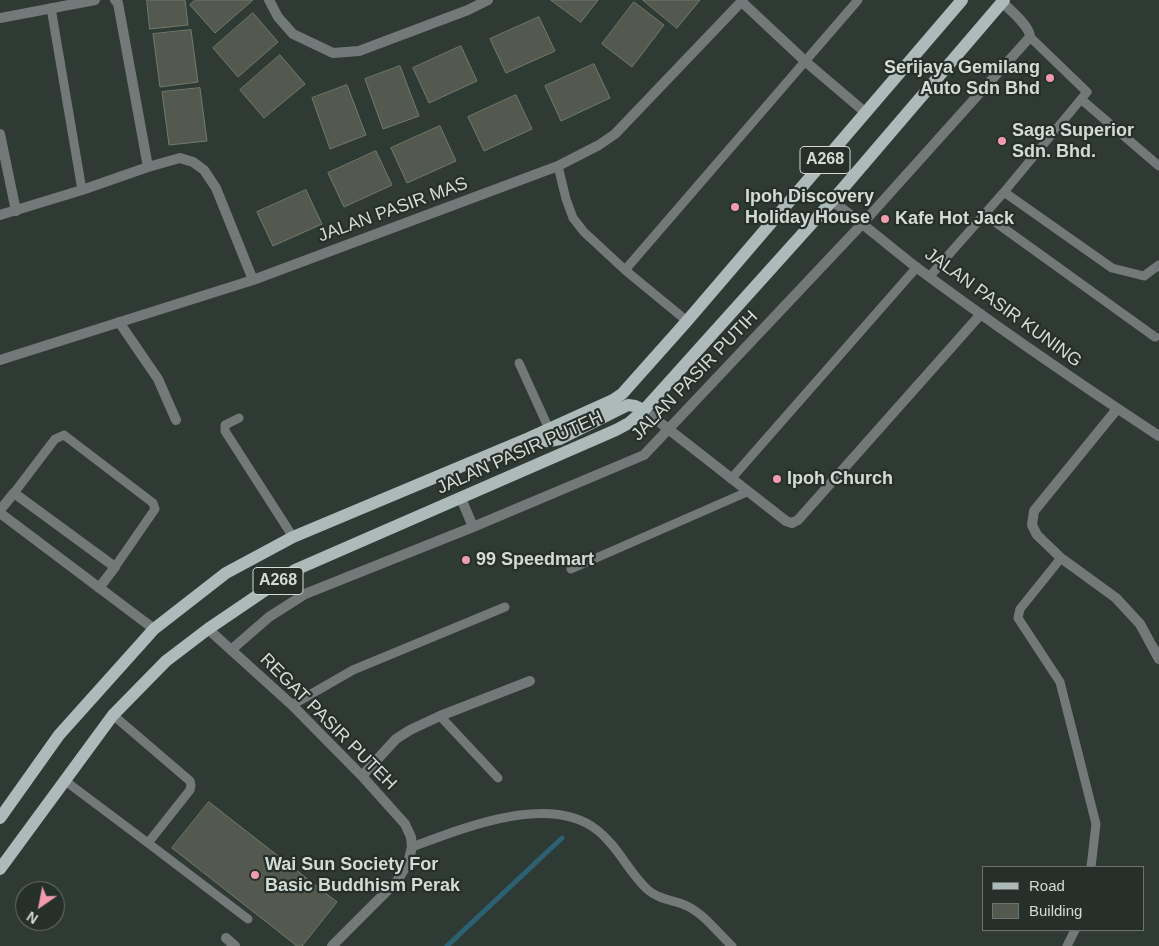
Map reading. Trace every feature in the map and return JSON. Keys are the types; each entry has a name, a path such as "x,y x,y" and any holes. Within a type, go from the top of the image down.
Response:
{"main road":[{"name":"JALAN PASIR PUTEH","path":"0,818 59,734 154,629 226,573 293,537 529,438 613,400 622,394 687,321 962,0"},
{"name":"JALAN PASIR PUTEH","path":"0,869 113,715 166,661 208,629 295,570 629,423 644,410 832,201 1003,1"},
{"path":"529,438 540,442 560,439 628,406 635,406 644,410"}],"street":[{"path":"0,18 95,0"},
{"path":"115,0 118,3 148,167"},
{"path":"270,0 278,17 293,34 333,53 359,52 468,10 488,0"},
{"path":"743,1 806,62 866,113"},
{"name":"JALAN PASIR MAS","path":"0,360 253,280 558,166 616,134 743,1"},
{"path":"1003,1 1027,27 1030,37"},
{"name":"JALAN PASIR PUTIH","path":"231,650 269,617 305,594 473,527 644,454 669,430 862,223 1030,37"},
{"path":"0,134 16,211"},
{"path":"0,215 180,158 193,162 204,170 216,188 253,280"},
{"name":"JALAN PASIR KUNING","path":"832,201 916,267 981,314 1159,436"},
{"path":"644,410 747,492 786,521 792,523 798,520 981,314"},
{"path":"119,322 158,380 176,420"},
{"path":"1117,409 1034,511 1032,525 1037,534 1061,558 1116,598 1140,624 1159,659"},
{"path":"100,588 114,567 14,492 0,512 100,588 154,629"},
{"path":"461,498 473,527"},
{"name":"REGAT PASIR PUTEH","path":"208,629 292,705 362,776 405,824 411,837 412,848"},
{"path":"362,776 396,739 440,716 530,682"},
{"path":"332,946 397,881 408,863 412,848"},
{"path":"226,938 235,946"}],"lane":[{"path":"625,270 858,0"},
{"path":"51,8 82,190"},
{"path":"930,276 1004,192 1087,92 1030,37"},
{"path":"1082,100 1159,166"},
{"path":"558,166 573,218 584,232 625,270 687,321"},
{"path":"1004,192 1112,268 1144,276 1159,265"},
{"path":"984,214 1155,337"},
{"path":"731,479 916,267"},
{"path":"519,363 549,429"},
{"path":"239,418 225,425 225,431 293,537"},
{"path":"14,492 54,439 64,435 153,503 155,509 114,567"},
{"path":"571,569 747,492"},
{"path":"1061,558 1020,609 1018,618 1060,682 1096,824 1091,866"},
{"path":"292,705 353,670 505,607"},
{"path":"113,715 190,781 192,785 148,843"},
{"path":"440,716 498,778"},
{"path":"64,780 248,920"},
{"path":"412,848 484,823 522,815 563,815 579,820 596,829 650,892 686,905 695,911 732,946"},
{"path":"1068,946 1075,931"}],"building":[{"path":"147,0 185,0 188,25 150,29"},
{"path":"195,0 253,0 215,33 190,5"},
{"path":"551,0 598,0 581,22"},
{"path":"643,0 700,0 677,28"},
{"path":"634,2 664,25 632,67 602,44"},
{"path":"253,13 278,42 238,77 213,48"},
{"path":"539,17 555,51 506,73 490,39"},
{"path":"191,30 198,82 160,87 153,34"},
{"path":"461,46 477,81 429,103 413,68"},
{"path":"280,55 305,84 264,118 240,90"},
{"path":"594,64 610,98 561,121 545,86"},
{"path":"400,66 419,116 383,129 365,79"},
{"path":"347,85 366,135 330,149 312,98"},
{"path":"200,88 207,141 169,145 162,92"},
{"path":"516,95 532,129 484,151 468,117"},
{"path":"440,126 456,161 407,183 391,148"},
{"path":"376,151 392,185 344,207 328,173"},
{"path":"306,190 322,224 273,246 257,212"},
{"name":"Wai Sun Society For Basic Buddhism Perak","path":"209,802 337,902 302,946 297,946 172,848"}],"waterway":[{"path":"447,946 562,838"}],"place":[{"name":"Serijaya Gemilang Auto Sdn Bhd","path":"1050,78"},
{"name":"Saga Superior Sdn. Bhd.","path":"1002,141"},
{"name":"Ipoh Discovery Holiday House","path":"735,207"},
{"name":"Kafe Hot Jack","path":"885,219"},
{"name":"Ipoh Church","path":"777,479"},
{"name":"99 Speedmart","path":"466,560"},
{"name":"Wai Sun Society For Basic Buddhism Perak","path":"255,875"}]}
